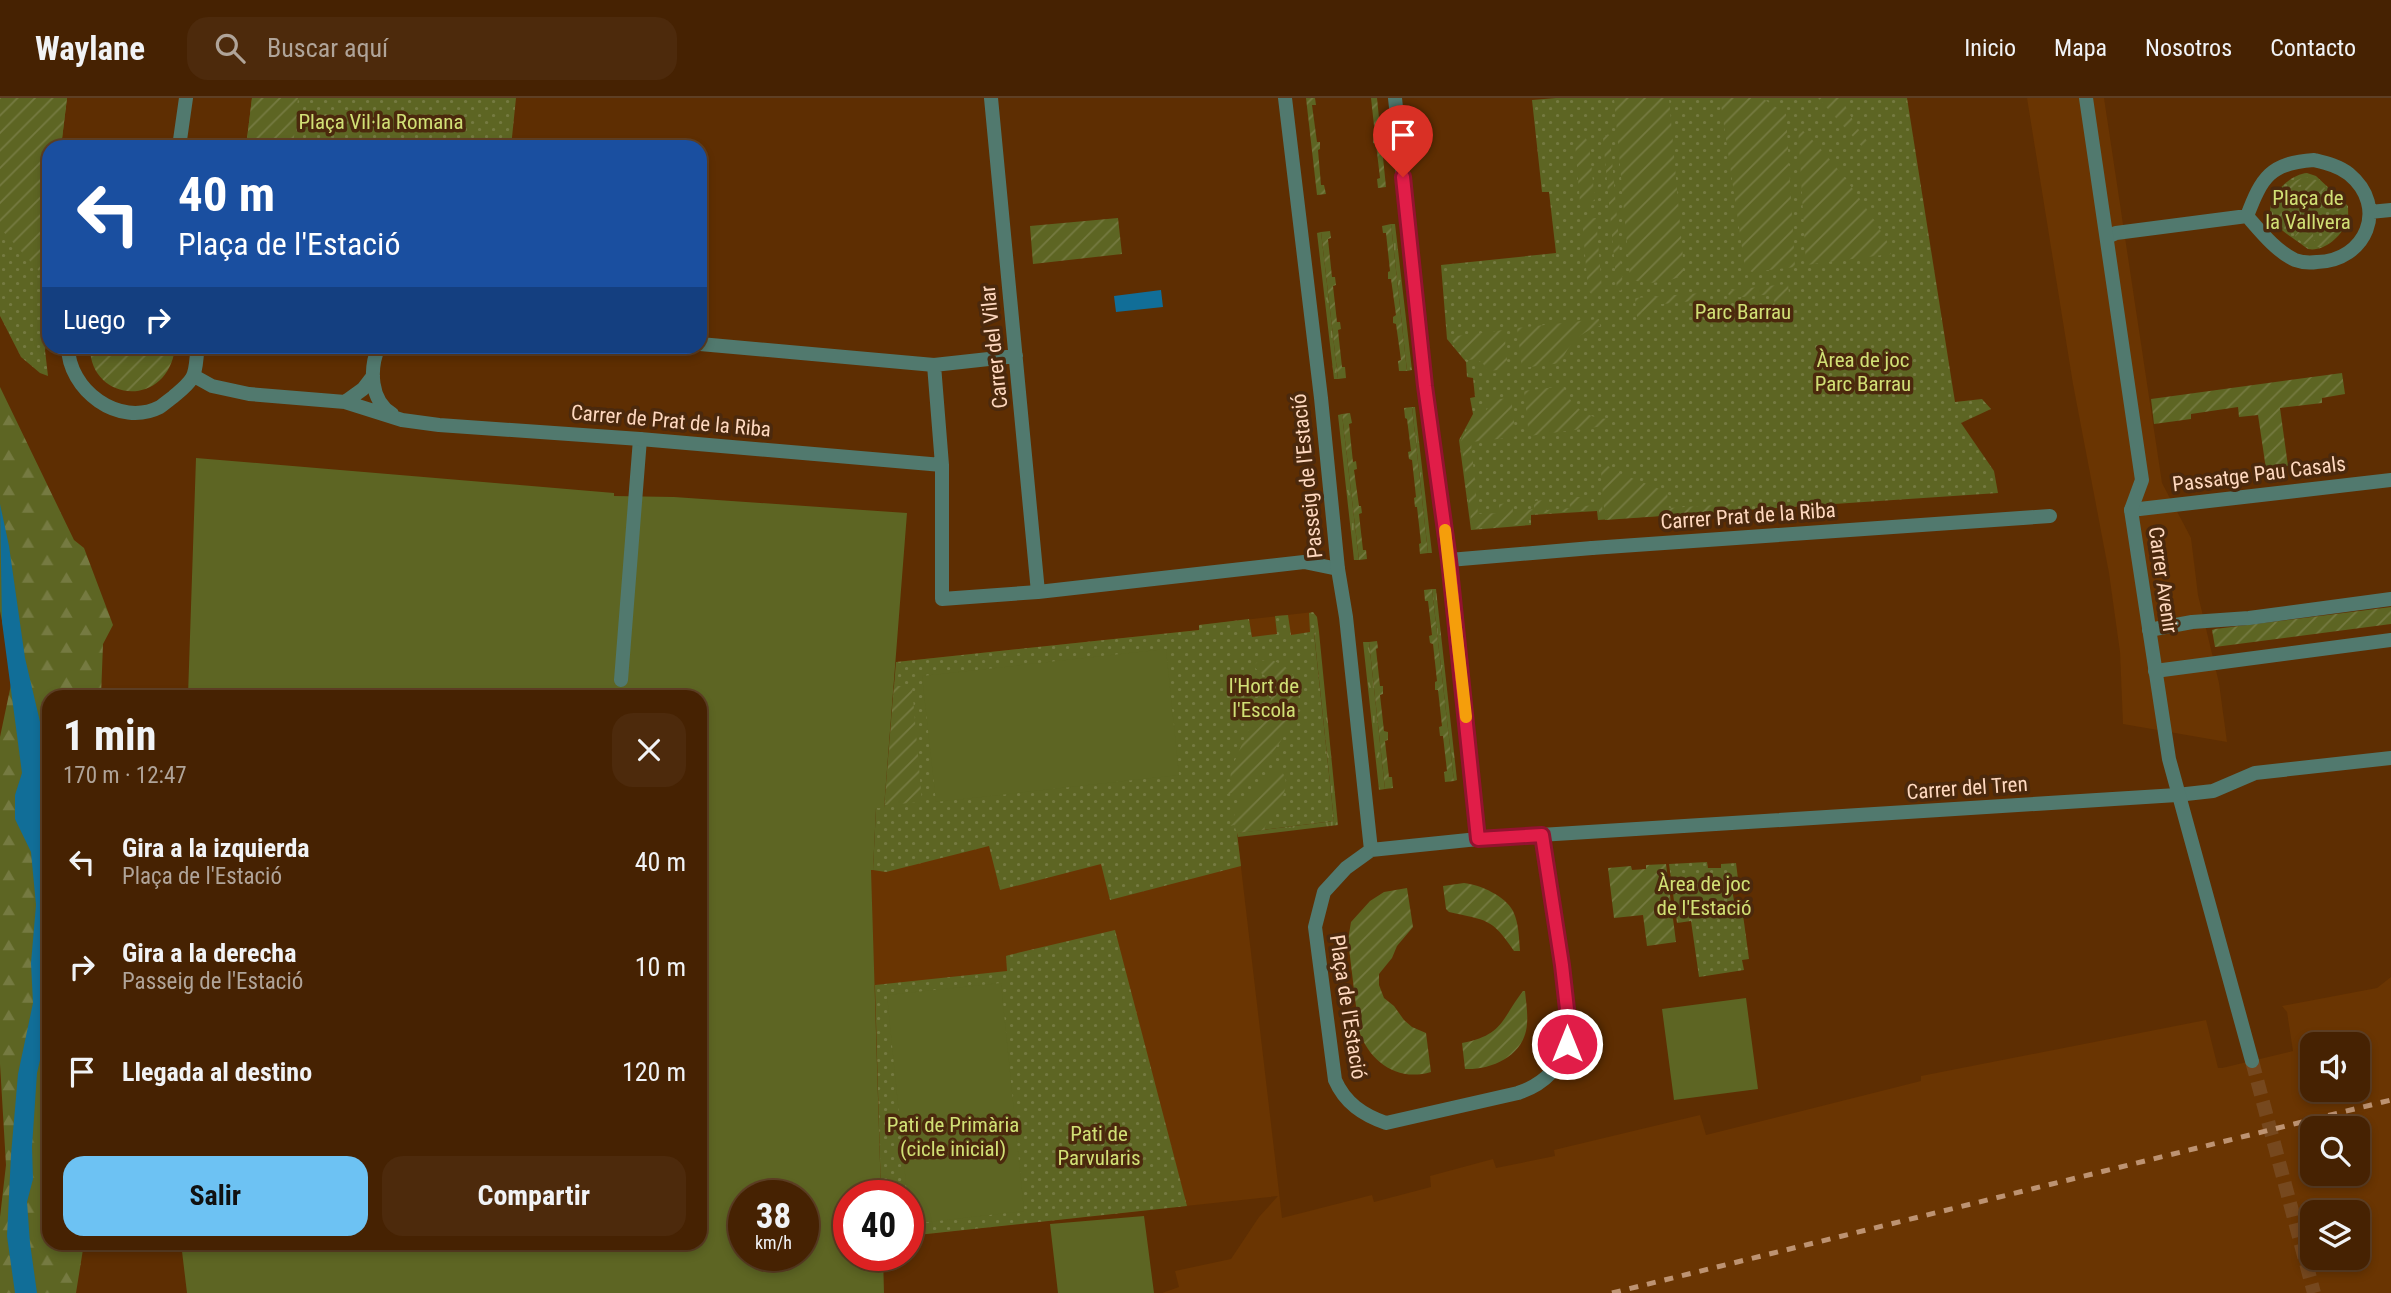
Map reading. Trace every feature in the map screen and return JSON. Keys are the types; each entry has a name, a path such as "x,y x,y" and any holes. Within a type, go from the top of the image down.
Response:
{"street":[{"path":"180,140 186,98"},
{"name":"Carrer del Vilar","path":"991,98 1038,592"},
{"name":"Passeig de l'Estació","path":"1285,98 1371,850"},
{"path":"1395,98 1425,386 1449,560 1478,839"},
{"name":"Carrer Avenir","path":"2086,98 2142,480 2131,510 2166,749 2252,1061"},
{"path":"2314,160 2332,164 2348,174 2363,190 2370,212 2369,225 2358,245 2342,256 2324,262 2308,263 2283,252 2266,238 2247,216 2256,192 2272,171 2291,162 2314,160"},
{"path":"2370,212 2391,210"},
{"path":"2107,237 2116,233 2247,216"},
{"path":"707,345 934,365 1016,356"},
{"path":"69,354 71,367 90,396 111,408 138,412 159,407 183,389 194,376 197,354"},
{"path":"376,354 372,385 380,404 396,417"},
{"path":"934,365 943,465 942,599 1038,592 1304,562 1338,569"},
{"name":"Carrer de Prat de la Riba","path":"194,376 212,386 249,394 345,402 402,420 439,425 943,465"},
{"path":"345,402 363,389 373,376"},
{"path":"621,680 640,439"},
{"name":"Passatge Pau Casals","path":"2131,510 2391,480"},
{"name":"Carrer Prat de la Riba","path":"1449,560 2050,516"},
{"path":"2149,630 2192,622 2249,618 2391,599"},
{"path":"2155,671 2391,640"},
{"name":"Carrer del Tren","path":"1542,835 2177,795 2213,791 2255,773 2391,758"},
{"path":"1371,850 1542,835"},
{"name":"Plaça de l'Estació","path":"1371,850 1346,868 1324,892 1315,927 1335,1080 1341,1094 1365,1115 1386,1123 1532,1088 1547,1078 1559,1063 1567,1044 1569,1027 1542,835"}],"shaded area":[{"path":"2027,98 2104,98 2162,483 2191,538 2198,595 2219,683 2227,742 2123,724 2120,652 2109,573 2073,384"},
{"path":"1313,612 1317,617 1319,632 1314,632 1237,833 1282,1218 1372,1195 1374,1202 1431,1187 1430,1176 1493,1159 1496,1168 1555,1156 1554,1150 1700,1115 1706,1135 1921,1081 1921,1076 2206,1020 2218,1068 2222,1068 2293,1051 2287,1012 2282,1006 2377,988 2391,977 2391,1293 1162,1293 1179,1287 1175,1271 1231,1259 1259,1217 1278,1196 924,1234 924,1180 880,1180 870,870 884,808 896,662 1199,630 1199,625"}],"green space":[{"path":"0,98 67,98 62,140 42,140 42,354 45,354 48,376 40,373 21,357 0,316"},
{"path":"0,98 67,98 62,140 42,140 42,274 0,228"},
{"name":"Plaça Vil·la Romana","path":"252,98 516,98 512,140 247,140"},
{"path":"252,98 298,98 294,140 247,140"},
{"path":"1306,98 1315,98 1316,105 1312,105 1317,142 1320,142 1318,150 1321,185 1324,185 1326,194 1317,195"},
{"path":"1371,98 1377,98 1386,187 1378,188 1377,179 1380,178 1376,144 1373,143 1375,135"},
{"path":"1614,98 1669,98 1683,258 1683,274 1672,280 1649,283 1630,278"},
{"path":"1720,98 1762,98 1786,114 1795,267 1752,272 1745,268"},
{"path":"1818,98 1841,98 1870,145 1865,150"},
{"name":"Parc Barrau","path":"1907,98 1955,402 1982,399 1991,409 1961,423 1994,471 1998,493 1598,520 1597,511 1531,515 1531,525 1471,530 1459,440 1473,414 1470,398 1475,397 1473,378 1467,377 1466,362 1447,339 1441,265 1556,253 1549,192 1542,192 1532,100"},
{"path":"1798,126 1849,184 1891,248 1891,254 1806,265"},
{"path":"1608,134 1623,288 1620,291 1617,289 1603,138"},
{"path":"1585,137 1589,144 1595,201 1580,202 1575,143 1577,139"},
{"name":"Plaça de la Vallvera","path":"2307,173 2316,176 2348,206 2348,220 2340,234 2325,246 2314,249 2308,249 2280,228 2270,213 2274,197 2285,183"},
{"path":"2306,177 2316,180 2325,188 2321,193 2305,190 2303,184 2288,193 2280,210 2287,213 2292,227 2288,231 2276,219 2274,212 2277,198 2287,187"},
{"path":"2330,193 2345,208 2343,221 2337,234 2327,244 2321,247 2308,246 2295,236 2298,232 2313,234 2314,241 2324,237 2335,226 2338,211 2331,210 2326,198"},
{"path":"1118,218 1122,254 1033,264 1030,226"},
{"path":"1596,218 1602,290 1601,293 1592,295 1588,290 1582,219"},
{"path":"1391,224 1395,224 1412,370 1407,371"},
{"path":"1391,224 1407,371 1399,371 1398,361 1401,360 1396,324 1393,323 1393,317 1396,315 1391,279 1388,279 1390,271 1386,233 1383,233 1382,226"},
{"path":"1330,231 1331,238 1328,239 1332,277 1335,277 1336,285 1333,286 1337,322 1340,322 1341,329 1338,330 1342,367 1345,367 1346,378 1338,379 1321,232"},
{"path":"1321,232 1338,379 1334,379 1317,233"},
{"path":"1788,284 1790,304 1775,306 1773,294 1732,298 1728,294 1731,290"},
{"path":"1702,293 1706,296 1703,300 1652,305 1653,315 1637,317 1635,298"},
{"path":"1599,319 1600,326 1576,340 1561,363 1522,368 1517,328"},
{"path":"1504,330 1508,369 1487,371 1479,361 1467,360 1449,337"},
{"path":"91,354 173,354 169,368 158,382 144,389 129,391 114,388 102,379 93,365"},
{"path":"2342,373 2345,394 2322,398 2322,403 2280,408 2288,466 2266,469 2258,415 2239,417 2238,407 2191,414 2191,419 2154,424 2151,399"},
{"path":"1563,386 1581,411 1595,417 1611,419 1612,425 1529,436 1524,391"},
{"path":"0,387 74,540 84,548 113,625 103,644 101,690 42,690 42,1250 83,1250 76,1293 0,1293 0,1217 6,1165 0,1064 0,737 13,675 0,611"},
{"path":"1511,398 1516,437 1471,442 1478,514 1499,513 1499,504 1512,503 1513,512 1534,509 1534,501 1547,500 1547,510 1570,508 1569,497 1581,497 1582,506 1602,505 1603,518 1600,518 1599,510 1529,514 1529,524 1472,529 1461,441 1473,416 1485,411 1490,400"},
{"path":"1412,407 1415,407 1432,553 1428,553"},
{"path":"1412,407 1428,553 1420,554 1412,460 1409,459 1408,452 1411,451 1404,408"},
{"path":"1350,413 1353,462 1356,461 1357,469 1354,470 1362,513 1359,514 1363,550 1366,550 1367,559 1359,560 1342,414"},
{"path":"1342,414 1359,560 1354,560 1338,415"},
{"path":"196,458 614,493 614,496 674,497 907,513 884,808 876,808 871,870 881,1180 833,1180 833,1271 883,1271 884,1293 187,1293 182,1250 707,1250 707,690 188,690"},
{"path":"1608,466 1667,492 1669,508 1731,504 1732,511 1605,520 1601,471"},
{"path":"1432,589 1436,589 1457,780 1454,781"},
{"path":"1432,589 1454,781 1445,782 1444,772 1447,771 1443,736 1440,736 1439,727 1442,726 1438,690 1435,690 1437,681 1433,644 1430,643 1429,636 1432,635 1428,601 1425,601 1424,590"},
{"path":"2391,607 2391,624 2215,647 2212,630 2215,629"},
{"name":"l'Hort de l'Escola","path":"1313,612 1317,617 1319,632 1314,633 1334,821 1237,833 1241,866 1110,900 1101,864 1000,890 989,846 886,872 873,870 876,808 884,808 896,662 1199,630 1199,625 1249,619 1252,637 1277,634 1275,616 1288,615 1291,635 1310,632 1309,613"},
{"path":"1314,632 1319,632 1338,825 1238,837 1237,833 1334,821"},
{"path":"1377,641 1380,686 1383,686 1383,694 1380,695 1384,731 1388,732 1388,740 1385,741 1393,788 1385,789 1369,642"},
{"path":"1363,642 1369,642 1385,789 1379,790"},
{"path":"1166,649 1179,775 936,802 922,676"},
{"path":"1268,659 1288,669 1297,683 1298,699 1294,718 1284,736 1259,768 1235,791 1226,795 1225,787 1231,782 1231,771 1248,732 1270,703 1271,681 1255,668 1256,663"},
{"path":"894,686 912,686 922,802 885,805"},
{"path":"1273,771 1282,772 1286,786 1276,810 1263,830 1237,833 1234,825 1230,826 1236,811"},
{"name":"Àrea de joc de l'Estació","path":"1707,862 1708,868 1721,868 1721,864 1736,863 1739,887 1732,889 1734,901 1741,900 1749,959 1742,960 1744,970 1699,977 1691,921 1677,923 1669,864"},
{"path":"1666,864 1676,942 1647,946 1643,915 1614,918 1608,868 1631,866 1632,870 1646,869 1646,865"},
{"path":"1464,883 1492,892 1509,906 1516,921 1520,951 1514,951 1487,922 1446,909 1443,886"},
{"path":"1407,888 1413,927 1379,974 1379,985 1384,998 1404,1020 1426,1033 1431,1072 1419,1074 1396,1072 1386,1067 1370,1052 1364,1042 1359,1031 1348,940 1351,922 1370,901 1384,892"},
{"name":"Pati de Parvularis","path":"1115,930 1187,1206 924,1234 924,1180 881,1180 875,985 1007,971 1006,956"},
{"name":"Pati de Primària (cicle inicial)","path":"1001,983 1024,1211 924,1222 924,1180 906,1180 887,995"},
{"path":"1523,991 1527,1020 1525,1035 1520,1044 1514,1052 1496,1063 1465,1069 1462,1043 1476,1040 1494,1030"},
{"path":"1746,998 1758,1089 1674,1100 1662,1009"},
{"path":"1144,1216 1154,1293 1058,1293 1050,1224"}],"water":[{"path":"1161,290 1163,307 1116,312 1114,296"},
{"path":"0,504 9,546 25,658 42,730 42,1052 37,1073 32,1147 33,1179 27,1202 37,1293 15,1293 7,1236 18,1074 33,1003 31,963 36,905 31,852 15,819 15,795 22,773 2,622"}],"tunnel":[{"path":"2252,1061 2314,1293"}],"railway":[{"path":"1612,1293 2391,1100"}],"slow traffic":[{"path":"1445,530 1466,717"}],"route":[{"path":"1403,177 1425,386 1449,560 1478,839 1542,835 1562,965 1569,1027 1567,1044"}],"park label":[{"name":"Àrea de joc Parc Barrau","path":"1863,372"}]}
